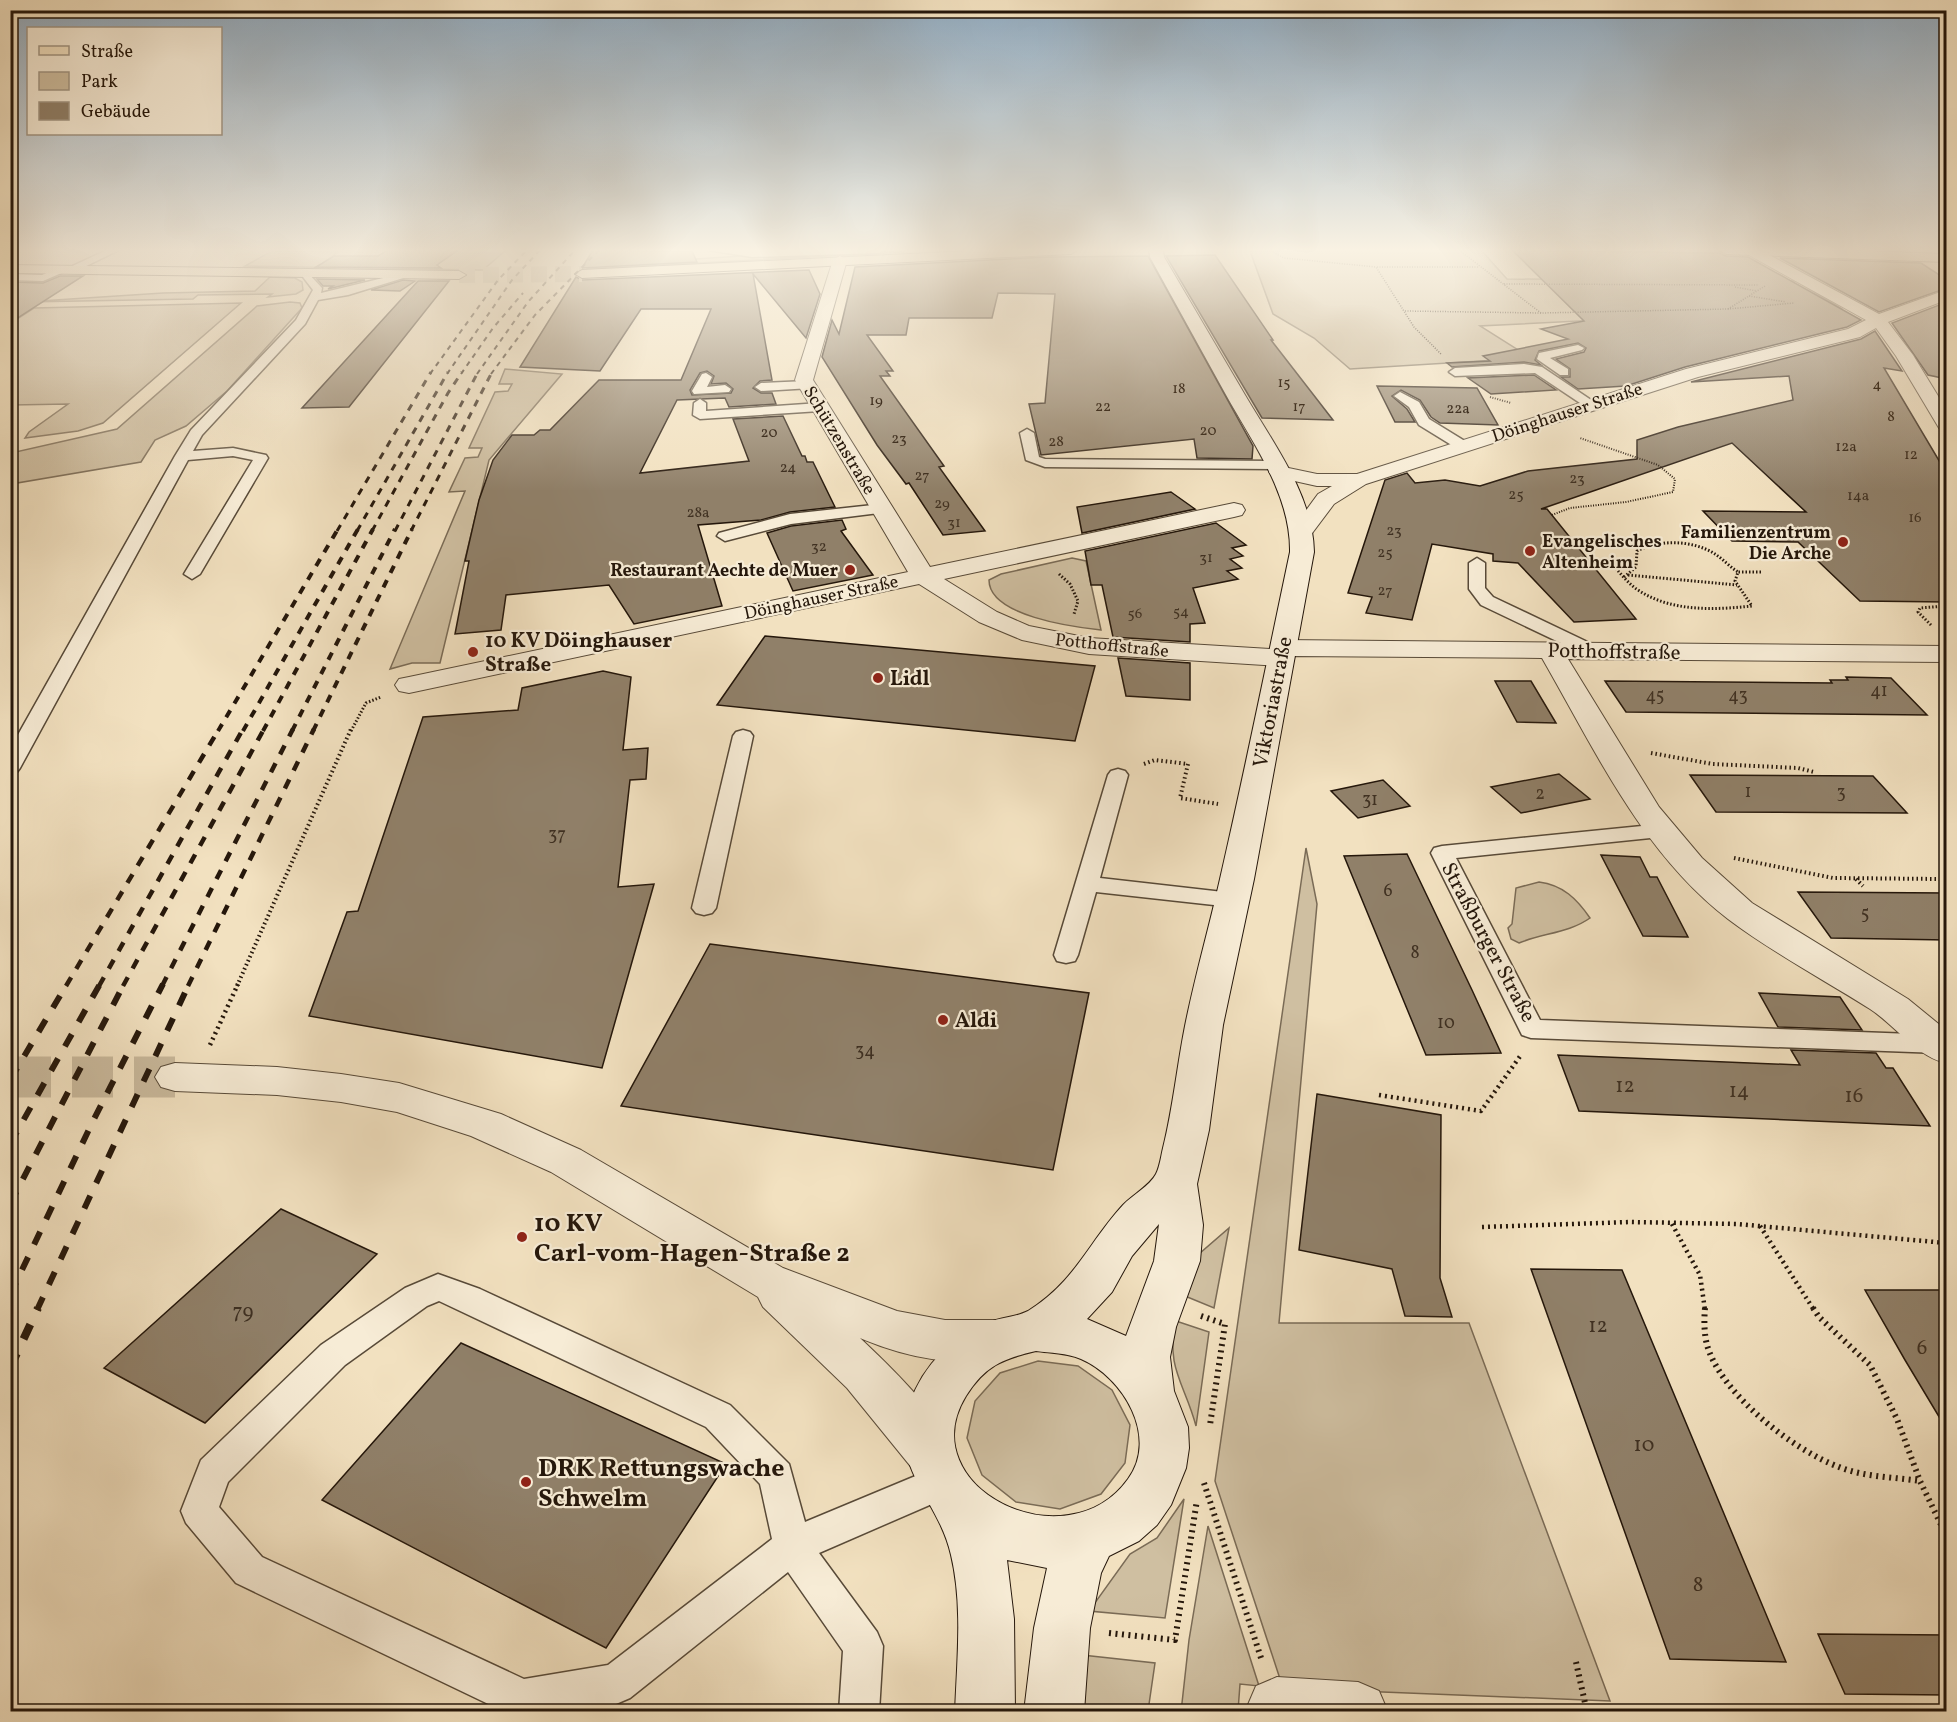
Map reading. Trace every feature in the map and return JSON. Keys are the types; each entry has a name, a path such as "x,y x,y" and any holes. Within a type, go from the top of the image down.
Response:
{"street":[{"name":"Schützenstraße","path":"819,330 804,380 923,576"},
{"name":"Viktoriastraße","path":"1150,1390 1146,1357 1152,1327 1177,1261 1181,1225 1175,1184 1188,1130 1204,1025 1251,809 1299,566 1302,531 1292,498 1278,468 1199,330"},
{"name":"Döinghauser Straße","path":"1302,531 1326,499 1359,480 1556,415 1588,391 1610,399 1692,373 1859,330"},
{"path":"1886,330 1904,355 1947,424"},
{"name":"Döinghauser Straße","path":"1278,468 1317,480 1359,480"},
{"name":"Döinghauser Straße","path":"409,685 1234,510"},
{"name":"Potthoffstraße","path":"923,576 988,617 1022,632 1059,640 1125,649 1281,653 1550,650 1947,654"},
{"name":"Straßburger Straße","path":"1550,650 1646,811 1690,865 1740,910 1895,1008 1943,1047"},
{"path":"185,1078 277,1081 342,1088 399,1098 486,1125 566,1161 767,1281 894,1331 945,1340 1070,1334 1102,1345 1130,1365 1150,1390 1161,1418 1165,1447 1158,1476 1143,1503 1119,1524 1090,1538 1057,1544 1023,1541 991,1530 945,1481 864,1372 767,1281"},
{"path":"986,1712 986,1619 979,1556 945,1481 932,1414 944,1383 967,1358 1016,1336 1068,1308 1096,1280 1116,1243 1142,1213 1175,1184"},
{"path":"1054,1712 1062,1628 1074,1568 1090,1538"},
{"path":"1277,1707 1358,1712"}],"lane":[{"path":"10,768 196,433 293,330"},
{"path":"1578,348 1543,356 1543,359 1588,391"},
{"path":"1455,372 1524,368 1538,370 1588,391"},
{"path":"705,376 698,391 725,390"},
{"path":"761,387 807,385"},
{"path":"1400,396 1414,405 1424,422 1462,446"},
{"path":"700,403 700,415 820,406"},
{"path":"1027,433 1034,460 1045,463 1278,468"},
{"path":"182,456 233,452 261,458 192,574"},
{"path":"725,536 790,519 882,508"},
{"path":"1477,563 1477,589 1487,601 1592,651"},
{"path":"704,908 742,736"},
{"path":"1066,955 1118,775"},
{"name":"Straßburger Straße","path":"1669,839 1442,852 1531,1029 1943,1047"},
{"path":"1087,884 1232,900"},
{"path":"858,1712 863,1646 792,1546 776,1476 718,1416 469,1298 438,1287 416,1297 333,1355 214,1472 199,1511 249,1570 523,1699 616,1684 792,1546 945,1481"}],"path":[{"path":"1417,330 1442,354"},
{"path":"1481,395 1556,415"},
{"path":"1533,422 1658,465 1676,479 1673,492 1626,502 1570,508 1552,515"},
{"path":"1626,576 1640,561 1637,551 1650,545 1668,544 1701,548 1714,554 1737,572 1761,572"},
{"path":"1033,553 1070,584 1078,601 1071,621 1059,640"},
{"path":"1590,562 1611,563 1649,597 1671,604 1732,609 1752,606 1737,585 1735,580 1737,572"},
{"path":"1626,576 1737,585"},
{"path":"1932,626 1918,612 1920,608 1947,606"},
{"path":"185,1078 324,795 354,723 366,704 409,685"},
{"path":"1606,744 1713,764 1798,768 1814,772"},
{"path":"1118,775 1155,760 1188,764 1180,798 1251,809"},
{"path":"1743,764 1748,770"},
{"path":"1669,839 1833,878 1940,879 1947,885"},
{"path":"1856,878 1863,886"},
{"path":"1379,1095 1481,1111 1519,1058 1531,1029"},
{"path":"1672,1223 1699,1271 1704,1295 1703,1328 1710,1352 1731,1387 1760,1415 1814,1456 1841,1468 1920,1481"},
{"path":"1482,1227 1672,1223 1760,1226 1947,1243"},
{"path":"1760,1226 1819,1317 1870,1365 1897,1419 1920,1481 1947,1535"},
{"path":"1201,1476 1277,1707"},
{"path":"1575,1662 1587,1712"}],"green space":[{"path":"11,330 210,330 103,423 78,431 25,438 29,432 68,404 11,405"},
{"path":"229,330 282,330 227,391 186,426 155,440 141,462 11,484 11,453 117,429"},
{"path":"1301,330 1487,330 1531,358 1350,369 1314,338"},
{"path":"505,369 562,374 489,460 440,663 412,663 390,669 465,491 449,492 465,458 478,457 482,448 469,448 495,392 508,391 512,384 499,384"},
{"path":"1072,558 1086,561 1101,630 1034,617 1003,603 993,592 989,580 1001,574"},
{"path":"1306,848 1317,904 1279,1323 1469,1323 1610,1701 1283,1688 1215,1481"},
{"path":"1539,882 1555,886 1569,894 1590,918 1565,930 1519,943 1511,939 1508,928 1512,924 1516,888"},
{"path":"1229,1228 1214,1308 1185,1296 1199,1254"},
{"path":"1176,1321 1209,1332 1196,1426 1175,1363 1173,1337"},
{"path":"1038,1361 1078,1366 1112,1390 1130,1425 1125,1463 1101,1494 1060,1509 1016,1502 982,1475 967,1438 975,1401 1000,1373"},
{"path":"1184,1499 1165,1618 1089,1611 1130,1554 1157,1538"},
{"path":"1208,1526 1259,1686 1240,1684 1238,1711 1181,1712 1189,1640"},
{"path":"1082,1655 1155,1663 1148,1711 1081,1712"}],"building":[{"path":"373,330 410,330 349,407 302,408"},
{"path":"543,330 627,330 600,371 520,367"},
{"path":"702,330 763,330 772,380 760,381 753,388 761,393 772,393 776,404 729,407 725,398 677,400 640,473 749,461 733,419 783,416 802,456 805,456 807,462 813,462 835,507 790,512 761,520 698,525 722,606 634,624 609,585 506,595 501,630 455,634 469,561 465,561 479,500 493,460 512,435 534,435 540,430 550,430 599,380 681,380","holes":["707,371 714,376 711,384 726,383 733,389 731,393 692,395 690,390 700,373"]},
{"path":"800,330 808,330 806,338"},
{"path":"829,330 837,330 839,334 840,330 907,330 906,335 867,335 893,371 886,371 890,376 880,376 944,466 939,467 985,531 943,535 909,483 906,484 877,445 822,357"},
{"path":"1052,330 1189,330 1253,446 1252,459 1197,458 1194,439 1041,455 1029,404 1045,403"},
{"path":"1210,330 1266,330 1273,340 1271,340 1333,420 1262,418"},
{"path":"1545,330 1833,330 1685,367 1626,386 1578,389 1561,377 1570,377 1570,369 1556,359 1584,352 1586,348 1578,343 1539,351 1535,360 1541,365 1524,362 1452,367 1447,363 1490,361 1483,356 1568,339"},
{"path":"1897,330 1947,330 1947,379 1928,375"},
{"path":"1875,331 1902,371 1884,368 1947,474 1947,602 1860,601 1798,542 1732,541 1703,511 1806,512 1732,443 1541,509 1547,509 1636,619 1574,622 1518,563 1493,561 1493,554 1432,544 1412,620 1366,613 1372,597 1348,593 1385,480 1407,473 1415,483 1445,480 1480,486 1528,471 1637,459 1637,440 1678,427 1793,400 1789,376 1691,382 1861,339"},
{"path":"1534,375 1556,390 1491,394 1468,378"},
{"path":"1377,386 1477,388 1498,425 1440,423 1431,417 1420,400 1401,390 1392,396 1407,409 1415,422 1395,422"},
{"path":"1171,492 1195,509 1082,533 1077,507"},
{"path":"842,520 846,529 841,531 873,575 793,591 767,533 791,526"},
{"path":"1216,523 1246,545 1232,548 1243,556 1230,559 1242,568 1227,571 1238,579 1193,588 1205,623 1190,624 1190,642 1113,637 1102,585 1091,585 1085,551"},
{"path":"765,636 1095,666 1075,741 717,705"},
{"path":"1118,658 1190,663 1190,700 1126,696"},
{"path":"603,671 631,677 623,750 648,748 646,779 630,780 618,887 654,884 602,1068 309,1016 347,912 358,911 423,717 518,710 522,688"},
{"path":"1846,677 1891,678 1927,715 1626,712 1605,681 1832,683 1830,680 1848,680"},
{"path":"1495,681 1531,681 1556,723 1517,722"},
{"path":"1559,774 1590,799 1521,813 1491,787"},
{"path":"1690,775 1873,776 1907,813 1716,812"},
{"path":"1383,780 1410,806 1358,818 1331,791"},
{"path":"1407,854 1501,1053 1426,1055 1344,856"},
{"path":"1601,855 1640,857 1650,877 1657,877 1688,937 1643,936"},
{"path":"1798,892 1947,893 1947,940 1831,938"},
{"path":"710,944 1089,993 1053,1170 621,1106"},
{"path":"1759,993 1840,997 1862,1030 1778,1027"},
{"path":"1791,1050 1876,1053 1886,1068 1893,1068 1930,1126 1579,1111 1558,1055 1800,1065"},
{"path":"1317,1094 1441,1115 1440,1278 1452,1317 1405,1316 1392,1269 1299,1250"},
{"path":"281,1209 377,1254 205,1423 104,1368"},
{"path":"1531,1269 1622,1270 1786,1662 1670,1659"},
{"path":"1865,1290 1947,1290 1947,1430 1905,1360"},
{"name":"DRK Rettungswache Schwelm","path":"461,1343 726,1464 606,1648 322,1500"},
{"path":"1818,1634 1947,1635 1947,1695 1845,1694"}],"tunnel":[{"path":"10,1077 175,1077"}],"railway":[{"path":"430,374 462,330"},
{"path":"447,374 477,330"},
{"path":"461,374 491,330"},
{"path":"477,374 508,330"},
{"path":"491,374 524,330"},
{"path":"337,531 431,372"},
{"path":"357,531 448,372"},
{"path":"372,531 448,393 462,372"},
{"path":"395,531 478,372"},
{"path":"412,530 492,372"},
{"path":"218,731 338,529"},
{"path":"243,731 358,529"},
{"path":"263,731 373,529"},
{"path":"292,731 395,529"},
{"path":"313,731 412,530"},
{"path":"66,986 219,729"},
{"path":"99,986 243,729"},
{"path":"123,986 264,729"},
{"path":"162,986 293,729"},
{"path":"188,986 314,729"},
{"path":"10,1080 67,984"},
{"path":"10,1144 100,984"},
{"path":"10,1204 124,984"},
{"path":"10,1295 93,1121 163,984"},
{"path":"37,1310 189,984"},
{"path":"10,1368 38,1308"}],"place":[{"name":"Familienzentrum Die Arche","path":"1843,542"},
{"name":"Evangelisches Altenheim","path":"1530,551"},
{"name":"Restaurant Aechte de Muer","path":"850,570"},
{"name":"10 KV Döinghauser Straße","path":"473,652"},
{"name":"Lidl","path":"878,678"},
{"name":"Aldi","path":"943,1020"},
{"name":"10 KV Carl-vom-Hagen-Straße 2","path":"522,1237"},
{"name":"DRK Rettungswache Schwelm","path":"526,1482"}]}
